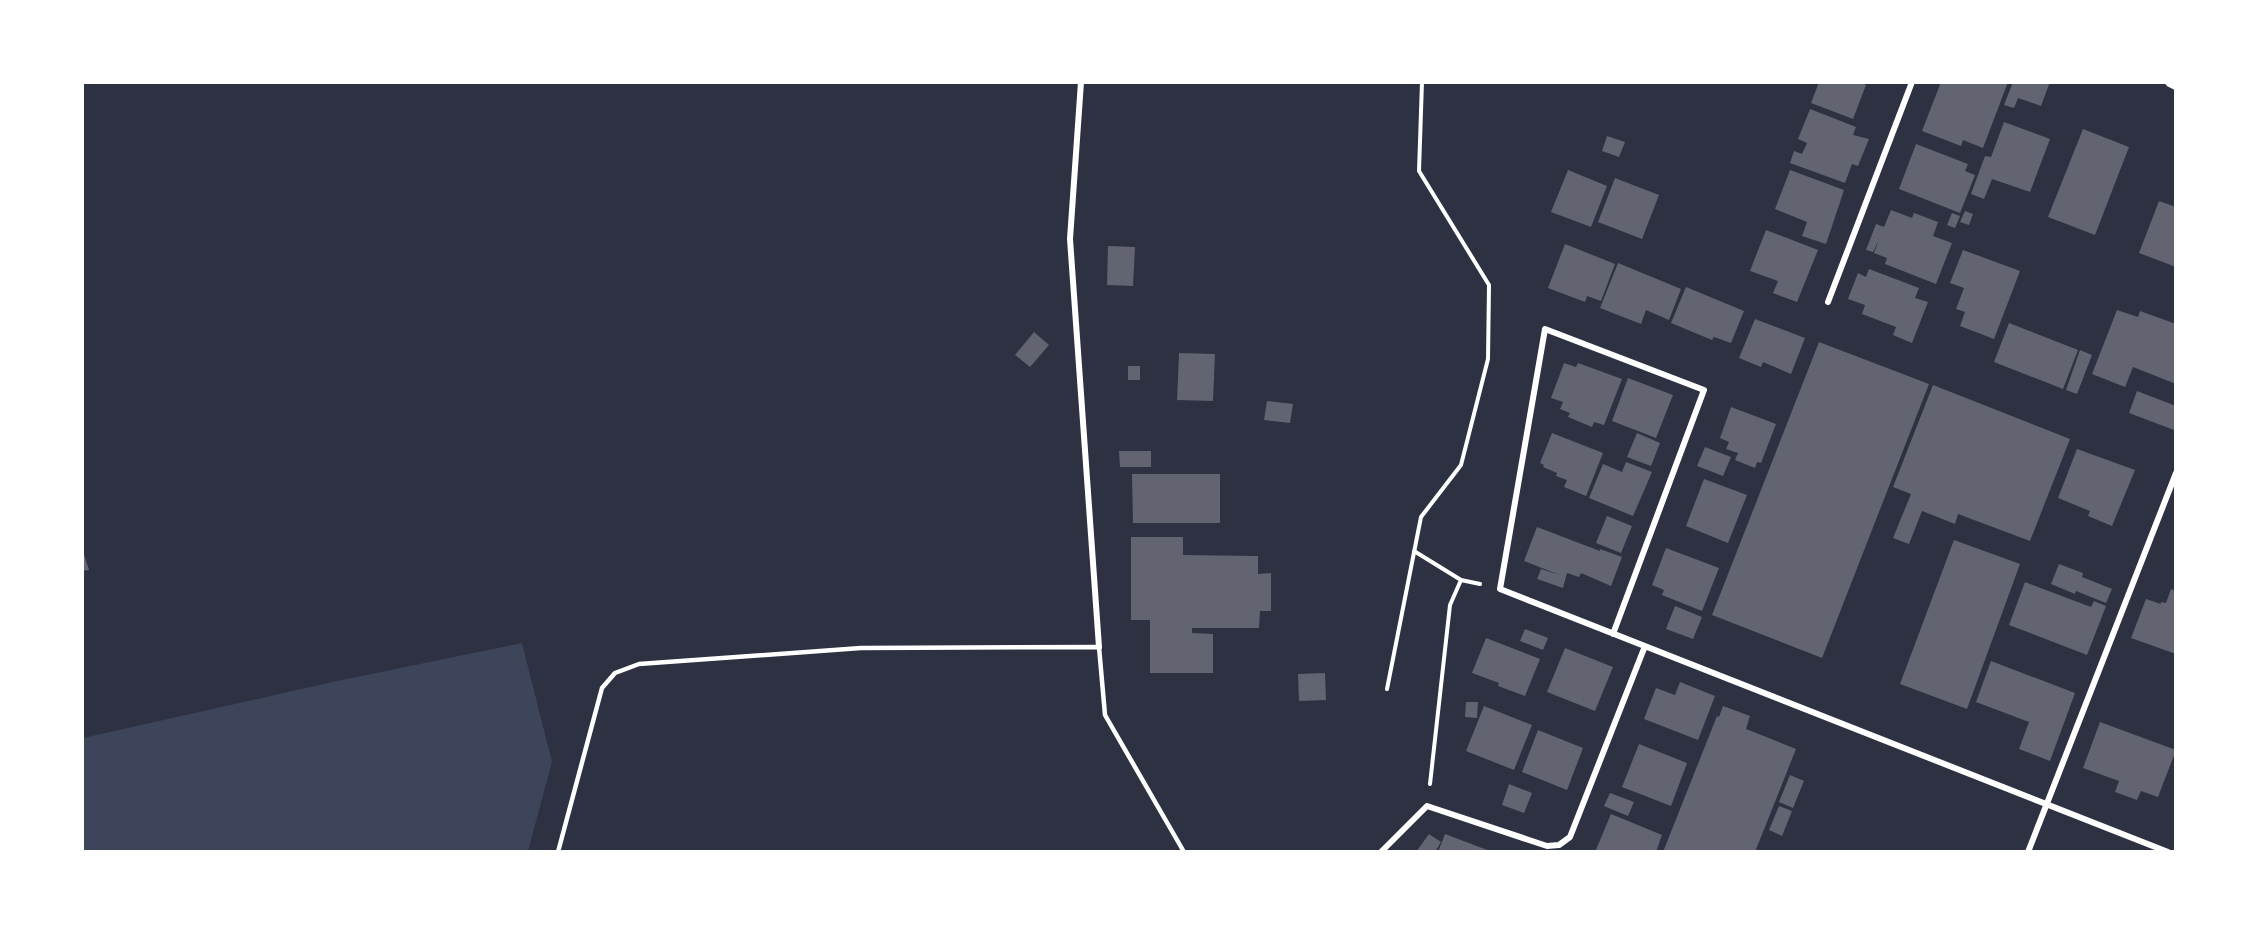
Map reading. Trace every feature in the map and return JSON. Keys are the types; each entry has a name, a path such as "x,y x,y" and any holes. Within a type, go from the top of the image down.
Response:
{"street":[{"path":"1080,82 1070,239 1099,647"},
{"path":"1828,302 1912,82"},
{"path":"2170,82 2175,85"},
{"path":"1613,634 1704,390 1545,329 1500,590 2168,852"},
{"path":"2028,852 2175,473"},
{"path":"1381,852 1427,806 1547,846 1559,845 1570,837 1645,646"}],"lane":[{"path":"558,852 602,688 615,673 639,664 861,648 1099,647 1105,715 1184,852"}],"path":[{"path":"1387,689 1421,517 1461,465 1488,360 1489,285 1419,171 1422,82"},
{"path":"1414,551 1461,580 1500,590"},
{"path":"1427,806 1450,605 1461,580"}],"shaded area":[{"path":"522,643 552,762 528,851 83,851 83,738 337,681"}],"building":[{"path":"1819,82 1859,82 1866,85 1853,119 1811,103"},
{"path":"1941,82 2008,82 1983,148 1963,140 1961,146 1922,131"},
{"path":"2013,82 2050,82 2041,106 2018,98 2014,108 2004,105"},
{"path":"1810,109 1856,127 1853,135 1869,139 1858,166 1852,164 1845,183 1790,163 1794,151 1802,154 1807,143 1798,139"},
{"path":"2004,122 2050,139 2030,192 1992,179 1984,199 1971,194 1985,156 1991,157"},
{"path":"2083,129 2129,147 2095,235 2048,217"},
{"path":"1607,136 1625,142 1619,157 1602,151"},
{"path":"1916,144 1968,164 1965,171 1975,175 1960,213 1899,189"},
{"path":"1568,170 1607,186 1591,227 1551,212"},
{"path":"1790,170 1844,190 1826,244 1802,236 1807,222 1775,209"},
{"path":"1615,178 1659,195 1642,239 1598,222"},
{"path":"2159,201 2176,207 2176,267 2139,253"},
{"path":"1891,210 1912,218 1914,213 1938,222 1933,236 1952,243 1936,284 1885,264 1887,258 1874,253 1879,240 1873,252 1866,250 1876,224 1884,227"},
{"path":"1965,211 1973,214 1969,225 1960,222"},
{"path":"1952,213 1960,216 1955,228 1947,225"},
{"path":"1766,230 1818,250 1797,302 1773,293 1778,281 1750,271"},
{"path":"1565,244 1615,264 1601,301 1587,296 1585,302 1548,288"},
{"path":"1108,246 1135,247 1133,286 1107,285"},
{"path":"1963,250 2020,271 1994,339 1960,326 1965,312 1956,309 1964,288 1950,283"},
{"path":"1618,263 1681,289 1669,320 1646,310 1641,324 1600,308"},
{"path":"1869,269 1919,288 1915,298 1928,302 1912,343 1893,335 1896,327 1862,314 1865,305 1848,299 1858,273 1866,277"},
{"path":"1686,287 1744,311 1731,343 1714,337 1712,340 1671,323"},
{"path":"2117,310 2138,317 2140,311 2176,324 2176,384 2133,367 2125,387 2092,374"},
{"path":"1755,319 1805,338 1791,374 1763,362 1761,367 1739,358"},
{"path":"2009,323 2078,350 2063,389 1994,362"},
{"path":"1034,332 1049,345 1030,367 1015,355"},
{"path":"1819,342 1929,384 1822,658 1712,615"},
{"path":"2080,350 2092,355 2077,394 2066,390"},
{"path":"1179,353 1215,354 1213,401 1177,400"},
{"path":"1564,363 1576,367 1578,363 1622,379 1604,425 1594,422 1592,427 1568,417 1570,413 1560,409 1563,402 1551,398"},
{"path":"1128,366 1140,366 1140,380 1128,380"},
{"path":"1628,378 1673,395 1656,438 1612,421"},
{"path":"1933,385 2070,439 2030,541 1958,514 1955,524 1922,511 1909,544 1893,538 1911,494 1893,487"},
{"path":"2137,391 2176,406 2174,430 2129,413"},
{"path":"1267,401 1293,404 1290,423 1264,420"},
{"path":"1731,407 1776,424 1761,463 1757,462 1755,468 1735,460 1738,453 1726,449 1729,442 1720,438"},
{"path":"1552,433 1603,453 1586,496 1564,487 1567,480 1556,476 1557,473 1543,467 1544,465 1540,463"},
{"path":"1637,433 1660,443 1651,466 1627,457"},
{"path":"1705,447 1731,457 1723,476 1697,466"},
{"path":"2077,449 2135,470 2112,526 2088,516 2090,511 2058,498"},
{"path":"1119,451 1151,451 1151,467 1120,467"},
{"path":"1626,462 1652,472 1633,516 1589,498 1603,464 1622,472"},
{"path":"1132,474 1220,474 1220,523 1133,523"},
{"path":"1704,479 1747,495 1728,543 1686,526"},
{"path":"1607,516 1632,526 1621,553 1596,543"},
{"path":"1537,527 1622,557 1611,586 1581,573 1579,577 1567,573 1563,588 1537,579 1541,569 1560,575 1524,561"},
{"path":"1131,537 1183,537 1183,555 1258,556 1258,574 1271,573 1271,611 1260,611 1259,628 1192,628 1192,633 1213,634 1213,673 1150,673 1150,620 1131,620"},
{"path":"1954,540 2020,564 1967,709 1900,684"},
{"path":"82,548 89,570 82,571"},
{"path":"1666,548 1719,568 1702,611 1662,595 1664,590 1652,585"},
{"path":"2059,564 2083,573 2082,577 2112,589 2106,603 2051,584"},
{"path":"2025,582 2091,607 2094,601 2106,606 2087,655 2009,625"},
{"path":"2171,589 2176,591 2176,654 2131,638 2146,599 2161,604 2161,602 2166,603"},
{"path":"1675,606 1702,617 1693,639 1666,629"},
{"path":"1525,629 1548,638 1543,650 1520,641"},
{"path":"1486,638 1540,659 1525,696 1472,673"},
{"path":"1565,648 1613,667 1595,711 1547,692"},
{"path":"1991,661 2075,693 2050,761 2019,749 2029,722 1976,702"},
{"path":"1325,673 1326,700 1299,701 1298,674"},
{"path":"1680,682 1715,696 1698,740 1644,719 1656,688 1675,695"},
{"path":"1466,702 1478,702 1477,718 1465,717"},
{"path":"1484,706 1532,725 1514,770 1466,751"},
{"path":"1723,706 1750,716 1746,729 1796,749 1755,852 1663,852 1717,716 1719,717"},
{"path":"2100,722 2176,750 2158,797 2141,791 2137,800 2115,792 2119,781 2083,768"},
{"path":"1538,730 1583,748 1567,790 1522,772"},
{"path":"1639,744 1687,763 1671,806 1622,787"},
{"path":"1790,775 1804,781 1793,808 1779,802"},
{"path":"1509,784 1532,793 1524,813 1502,805"},
{"path":"1610,793 1634,802 1628,816 1604,806"},
{"path":"1779,806 1792,811 1782,836 1769,830"},
{"path":"1611,814 1662,835 1656,852 1595,852"},
{"path":"1429,834 1441,842 1435,852 1416,852"},
{"path":"1445,834 1490,851 1490,852 1438,852"}]}
